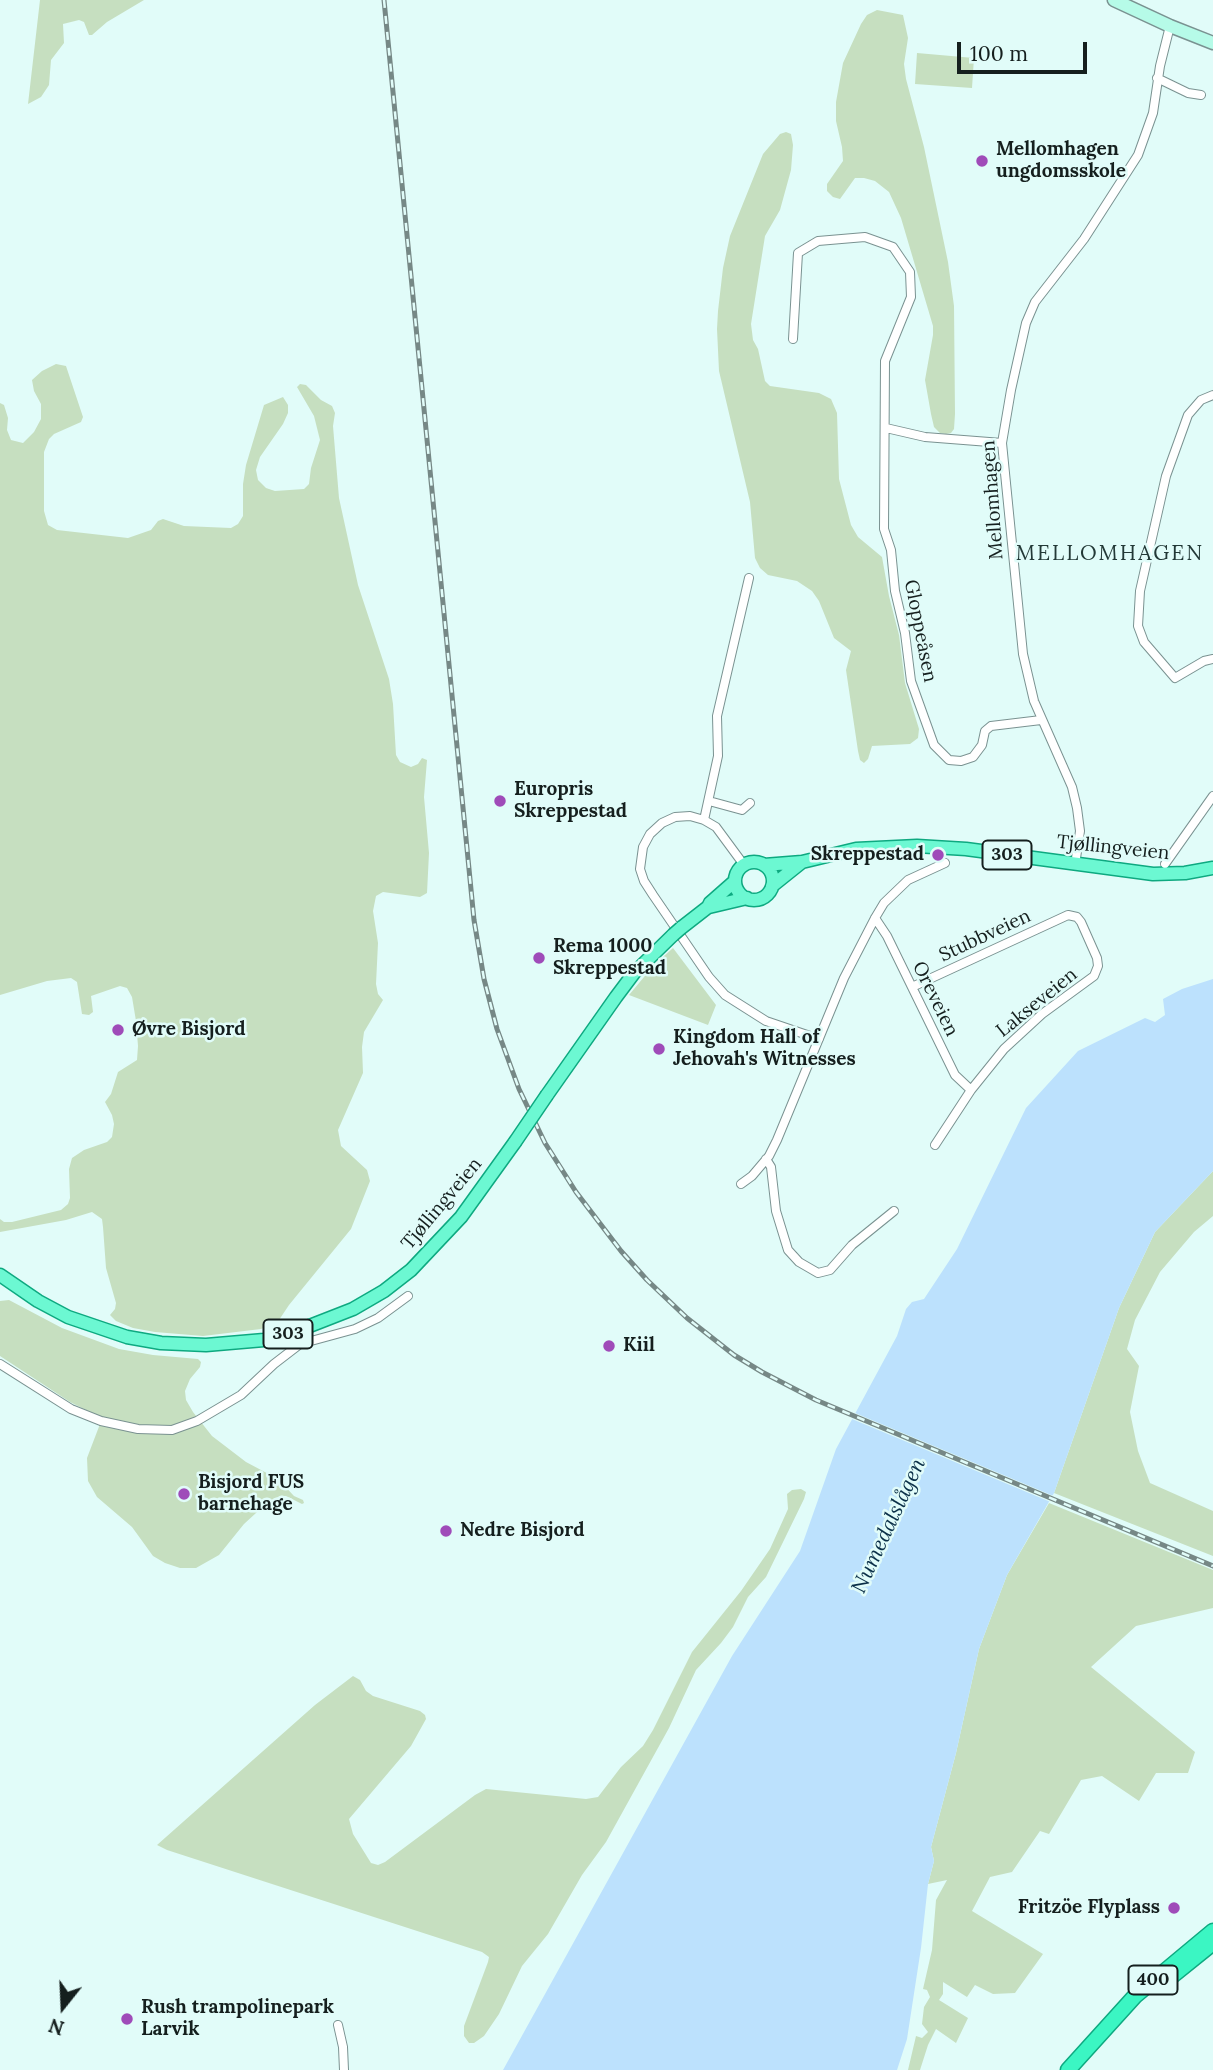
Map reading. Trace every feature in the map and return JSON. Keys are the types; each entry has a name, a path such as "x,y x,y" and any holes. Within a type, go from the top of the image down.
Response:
{"highway":[{"name":"400","path":"1068,2070 1135,1997 1213,1931"},
{"name":"400","path":"1103,2032 1213,1943"}],"main road":[{"path":"1114,0 1213,43"},
{"name":"Tjøllingveien","path":"764,865 802,862 856,849 917,846 965,849 1153,874 1185,873 1213,868"},
{"name":"303","path":"708,907 735,881 744,865 754,862 764,865"},
{"name":"Tjøllingveien","path":"772,886 802,862"},
{"path":"764,865 771,874 772,886"},
{"path":"735,881 738,890 747,898"},
{"name":"303","path":"708,907 747,898 754,900 763,897 772,886"},
{"name":"Tjøllingveien","path":"0,1275 38,1301 68,1317 127,1337 161,1343 206,1345 245,1342 289,1334 353,1308 384,1291 411,1270 461,1217 622,989 649,957 708,907"}],"street":[{"name":"Mellomhagen","path":"1075,865 1080,831 1077,808 1059,755 1041,720 1028,682 1023,654 1002,443 1018,353 1029,316 1035,302 1084,239 1138,155 1153,113 1157,78 1170,26"},
{"path":"1157,78 1188,93 1201,95"},
{"name":"Gloppeåsen","path":"793,339 798,253 818,241 865,237 893,247 910,272 911,297 885,361 884,529 891,550 895,591 905,633 911,681 934,745 948,760 968,760 977,752 984,740 985,731 991,726 1041,720"},
{"path":"1213,395 1201,400 1188,415 1166,476 1140,591 1138,626 1143,642 1175,678 1204,661 1213,659"},
{"path":"886,428 925,437 1002,443"},
{"path":"704,820 718,756 717,716 749,578"},
{"path":"1165,864 1213,796"},
{"path":"709,801 742,810 751,803"},
{"path":"744,865 716,827 690,816 675,817 656,828 645,842 640,869 644,881 709,977 725,995 766,1021 819,1039"},
{"path":"741,1184 752,1176 766,1159 777,1140 857,948 884,903 908,880 946,863"},
{"name":"Stubbveien","path":"912,987 1061,917 1073,916"},
{"name":"Lakseveien","path":"934,1145 971,1090 1004,1049 1023,1030 1094,976 1098,966 1097,958 1081,922 1073,916"},
{"name":"Oreveien","path":"875,918 887,936 955,1074 971,1090"},
{"path":"766,1159 771,1167 776,1211 785,1243 799,1262 818,1273 830,1270 852,1245 894,1211"},
{"path":"0,1364 71,1409 101,1421 138,1429 172,1430 197,1421 241,1395 274,1363 300,1344 355,1329 378,1318 408,1296"},
{"path":"338,2025 344,2070"}],"green space":[{"path":"40,0 144,0 107,22 92,35 89,35 84,22 79,20 63,24 64,43 51,60 49,85 41,97 28,104"},
{"path":"877,10 903,15 908,38 904,64 906,79 924,147 948,262 954,306 955,414 954,429 946,434 940,433 934,427 925,380 933,326 901,218 889,192 875,181 864,178 855,178 840,199 827,191 827,184 843,161 836,121 836,102 843,63 861,24 867,15"},
{"path":"917,53 974,58 972,88 915,84"},
{"path":"780,134 791,134 793,145 791,170 780,210 765,236 751,324 753,340 758,349 765,381 770,386 819,393 831,399 837,413 839,479 851,525 858,537 882,557 899,635 905,683 919,729 918,738 910,744 872,746 864,763 860,760 858,751 846,670 851,651 834,638 819,601 812,591 797,581 768,575 760,568 755,558 750,502 719,371 718,311 730,236 763,154"},
{"path":"56,364 66,366 83,417 81,422 54,434 44,452 44,511 48,525 57,530 128,538 151,530 163,519 184,526 231,528 238,524 243,516 246,465 264,405 283,397 288,405 283,424 260,457 256,470 258,480 266,488 275,491 304,489 309,484 320,440 314,416 297,387 300,384 306,385 321,400 332,406 335,413 333,426 339,498 358,585 389,679 396,755 400,762 411,767 418,764 422,758 427,760 424,797 429,853 427,893 420,897 383,892 376,896 373,911 378,943 376,984 378,994 383,1000 364,1032 363,1073 338,1130 341,1146 367,1170 370,1181 351,1229 277,1323 261,1329 203,1336 155,1332 133,1328 116,1321 110,1315 116,1303 106,1268 102,1219 92,1212 66,1220 0,1232 0,1219 12,1222 61,1210 68,1204 72,1158 84,1150 107,1142 112,1137 114,1124 105,1102 111,1094 118,1072 137,1060 138,1046 132,997 127,988 120,986 91,996 93,1012 89,1015 82,1014 77,982 71,978 47,981 0,995 0,403 4,405 8,418 7,430 11,440 23,443 34,432 41,419 41,404 32,380"},
{"path":"673,948 716,1005 708,1025 629,995 654,965"},
{"path":"1213,1171 1213,1216 1194,1232 1160,1272 1135,1320 1127,1349 1139,1366 1130,1412 1138,1451 1150,1483 1213,1511 1213,1556 1054,1493 1119,1308 1155,1232"},
{"path":"9,1300 62,1328 119,1349 198,1359 201,1362 200,1367 190,1379 185,1391 186,1400 193,1412 212,1436 246,1462 278,1479 304,1503 286,1496 268,1502 244,1524 219,1555 196,1568 180,1568 153,1556 132,1527 97,1497 88,1481 87,1458 100,1424 96,1415 70,1402 0,1356 0,1301"},
{"path":"801,1489 806,1492 804,1499 766,1577 748,1597 733,1627 721,1643 696,1670 669,1728 606,1842 582,1875 548,1934 522,1966 499,2014 484,2036 474,2043 469,2043 464,2036 464,2026 488,1962 489,1957 482,1952 157,1845 315,1705 353,1676 360,1680 366,1691 373,1696 420,1711 426,1719 411,1746 349,1819 353,1834 371,1863 378,1865 385,1862 486,1789 586,1799 598,1797 621,1767 643,1746 692,1652 741,1591 770,1549 788,1509 787,1494"},
{"path":"1049,1503 1213,1570 1213,1608 1136,1626 1091,1667 1195,1752 1188,1773 1156,1773 1139,1801 1102,1776 1081,1780 1049,1834 1040,1831 1012,1872 990,1877 972,1911 1043,1954 1015,1993 993,1994 975,1985 967,1997 943,1982 943,1994 939,2000 968,2018 956,2043 936,2029 920,2070 908,2070 916,2036 922,2038 928,2032 922,2024 924,2007 930,1997 927,1990 923,1989 932,1950 936,1900 947,1880 928,1884 934,1861 931,1847 956,1753 979,1649 1007,1575"}],"water":[{"name":"Numedalslågen","path":"1213,979 1213,1171 1155,1232 1119,1308 1054,1493 1007,1575 979,1649 956,1753 931,1847 934,1861 928,1884 921,1948 907,2039 897,2070 503,2070 732,1656 800,1551 836,1449 897,1336 906,1309 912,1302 924,1299 957,1249 1026,1108 1078,1051 1145,1018 1155,1022 1165,1015 1163,999 1182,989"}],"pier":[{"path":"855,1413 1056,1497 1053,1503 852,1419"}],"railway":[{"path":"384,0 474,920 484,979 497,1029 519,1089 545,1143 576,1192 621,1251 687,1318 734,1355 816,1400 1213,1566"}],"place":[{"name":"Mellomhagen ungdomsskole","path":"982,161"},
{"name":"Europris Skreppestad","path":"500,801"},
{"name":"Skreppestad","path":"938,855"},
{"name":"Rema 1000 Skreppestad","path":"539,958"},
{"name":"Øvre Bisjord","path":"118,1030"},
{"name":"Kingdom Hall of Jehovah's Witnesses","path":"659,1049"},
{"name":"Kiil","path":"609,1346"},
{"name":"Bisjord FUS barnehage","path":"184,1494"},
{"name":"Nedre Bisjord","path":"446,1531"},
{"name":"Fritzöe Flyplass","path":"1174,1908"},
{"name":"Rush trampolinepark Larvik","path":"127,2019"}],"district":[{"name":"MELLOMHAGEN","path":"1110,554"}]}
